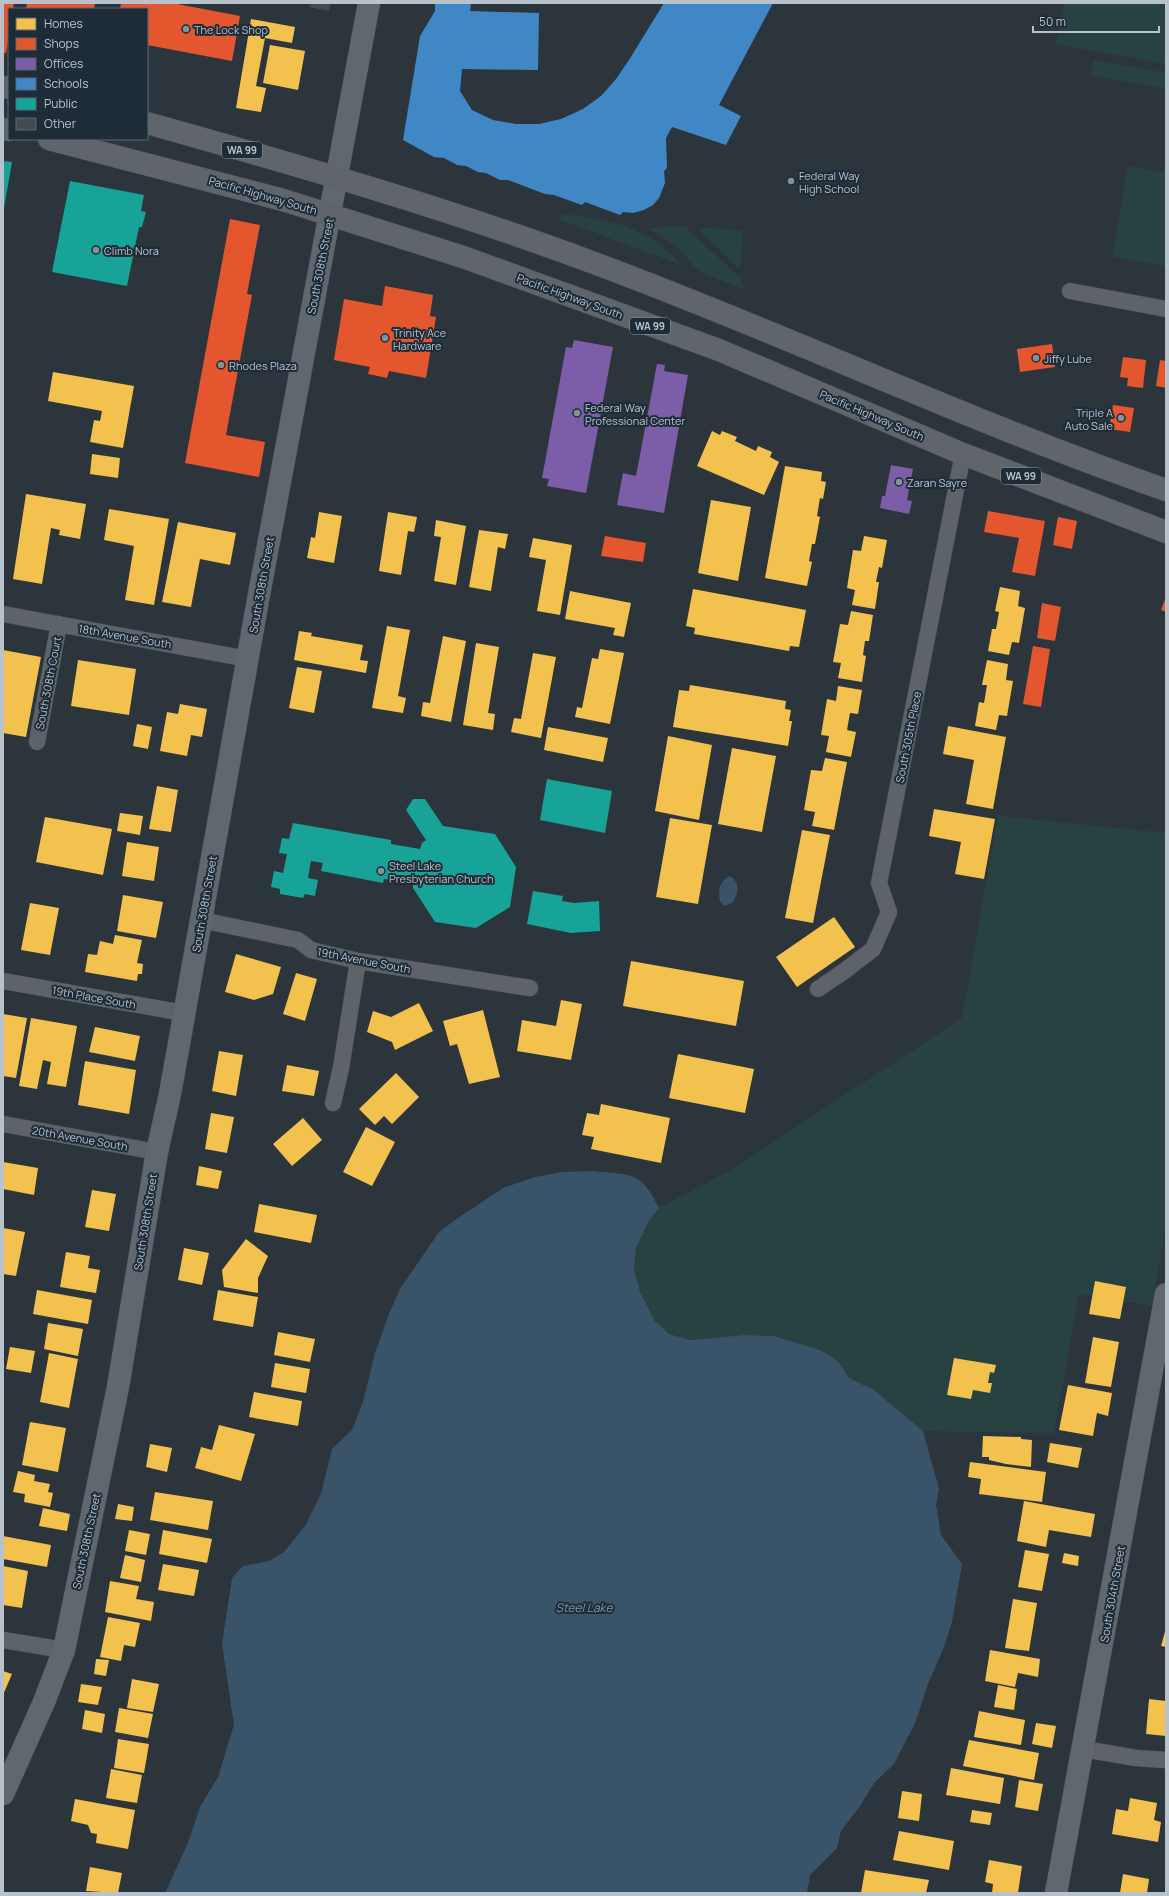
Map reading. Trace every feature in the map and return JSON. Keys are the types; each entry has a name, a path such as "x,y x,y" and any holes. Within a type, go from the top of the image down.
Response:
{"main road":[{"name":"WA 99","path":"148,123 337,177 456,214 594,263 704,305 1022,436 1166,490"},
{"name":"Pacific Highway South","path":"53,140 283,200 478,262 719,350 963,454 1166,532"}],"street":[{"name":"South 308th Street","path":"3,1794 44,1702 64,1650 118,1387 157,1152 170,1094 248,659 369,3"},
{"path":"1070,290 1166,309"},
{"name":"South 305th Place","path":"818,989 873,949 889,912 879,883 963,454"},
{"name":"18th Avenue South","path":"3,614 248,659"},
{"name":"South 308th Court","path":"37,742 59,624"},
{"name":"19th Avenue South","path":"201,920 298,940 311,950 358,961 530,988"},
{"path":"333,1103 341,1068 358,961"},
{"name":"19th Place South","path":"3,981 184,1013"},
{"name":"20th Avenue South","path":"3,1124 157,1152"},
{"name":"South 304th Street","path":"1056,1893 1164,1317 1166,1294"},
{"path":"3,1640 64,1650"},
{"path":"1084,1749 1136,1758 1166,1760"}],"green space":[{"path":"1064,3 1166,3 1166,64 1056,44"},
{"path":"1094,60 1166,73 1166,89 1091,75"},
{"path":"1128,166 1166,173 1166,266 1112,257"},
{"path":"564,214 598,219 642,234 656,242 681,265 558,219"},
{"path":"685,226 742,280 743,289 698,271 680,250 650,229"},
{"path":"701,227 743,231 741,267 738,267 701,232"},
{"path":"998,816 1166,833 1166,1222 1152,1306 1079,1294 1054,1433 923,1431 874,1390 849,1378 839,1362 795,1342 774,1336 745,1335 690,1340 669,1334 655,1321 640,1292 634,1269 636,1248 649,1221 659,1208 731,1170 962,1018"}],"water":[{"path":"730,876 736,882 737,893 732,903 724,906 720,901 719,890 721,883"},
{"name":"Steel Lake","path":"592,1171 625,1174 633,1177 646,1187 653,1196 659,1208 649,1221 636,1248 634,1269 640,1292 655,1321 669,1334 690,1340 745,1335 774,1336 820,1350 839,1362 849,1378 874,1390 923,1431 939,1489 936,1505 941,1535 962,1564 952,1622 944,1647 928,1684 916,1721 894,1764 874,1783 860,1806 841,1831 837,1848 810,1875 807,1893 165,1893 188,1843 200,1807 218,1777 234,1725 222,1644 232,1578 243,1566 269,1561 284,1552 305,1526 321,1494 332,1449 352,1430 363,1402 375,1353 400,1289 439,1232 503,1188 535,1177 562,1172"}],"building: Homes":[{"path":"251,19 295,27 292,43 265,38 256,86 266,88 261,112 236,108"},
{"path":"270,45 305,51 298,90 263,83"},
{"path":"53,372 134,386 123,448 90,442 94,420 100,421 102,411 48,401"},
{"path":"712,431 720,435 722,431 737,437 735,441 756,451 758,446 772,452 770,457 779,462 764,495 697,466"},
{"path":"92,454 120,458 118,478 90,474"},
{"path":"785,466 822,472 821,481 826,482 823,499 820,498 817,516 820,517 815,544 812,544 809,561 812,562 807,586 765,578"},
{"path":"26,494 86,504 80,539 59,535 60,530 51,528 42,584 13,579"},
{"path":"711,500 751,507 738,581 698,573"},
{"path":"109,509 169,519 154,605 125,600 134,546 104,540"},
{"path":"319,512 342,516 334,563 307,558 311,537 315,538"},
{"path":"388,512 417,517 414,532 408,531 401,575 379,571"},
{"path":"436,520 466,526 456,585 434,581 441,537 434,536"},
{"path":"178,522 236,533 230,565 200,559 191,607 162,602"},
{"path":"479,530 508,534 505,549 498,547 491,591 469,587"},
{"path":"864,536 887,540 882,568 879,567 876,582 879,582 875,609 852,605 855,590 847,588 853,550 861,551"},
{"path":"533,538 572,545 560,615 537,611 546,560 529,557"},
{"path":"1000,587 1020,591 1018,606 1025,608 1019,643 1012,642 1009,655 988,651 992,629 996,629 999,612 995,611"},
{"path":"693,589 806,610 799,647 790,646 789,651 694,634 695,628 686,626"},
{"path":"570,591 631,603 624,637 613,635 615,628 565,619"},
{"path":"851,611 873,615 869,641 865,641 863,655 866,656 862,682 838,678 841,663 833,662 840,624 848,625"},
{"path":"387,626 410,630 398,696 406,698 403,713 372,708"},
{"path":"299,631 312,633 311,636 363,645 360,660 368,661 366,673 294,660"},
{"path":"443,636 466,641 451,722 421,716 423,702 430,703"},
{"path":"476,643 499,647 488,713 495,714 493,730 463,725"},
{"path":"600,649 624,653 610,724 575,717 577,707 582,708 592,658 598,659"},
{"path":"3,650 41,657 26,737 3,733"},
{"path":"533,653 556,657 541,738 511,732 514,718 521,719"},
{"path":"78,660 136,669 129,715 71,706"},
{"path":"987,660 1008,664 1006,680 1013,681 1007,716 999,715 996,730 975,726 979,702 984,703 987,685 982,685"},
{"path":"297,667 322,671 314,713 289,708"},
{"path":"690,685 786,701 785,709 791,710 789,721 792,721 788,746 673,727 679,690 689,691"},
{"path":"838,686 862,690 858,714 850,713 847,730 856,732 851,757 826,752 829,736 821,735 827,699 836,701"},
{"path":"180,704 207,709 202,737 191,735 187,756 160,751 167,712 178,714"},
{"path":"137,724 152,727 148,749 133,746"},
{"path":"948,726 1006,737 993,809 966,804 974,760 943,754"},
{"path":"548,727 608,738 603,762 544,750"},
{"path":"668,736 712,745 699,820 655,811"},
{"path":"732,748 776,756 762,832 718,824"},
{"path":"825,758 847,762 834,830 812,826 815,812 804,810 811,770 822,771"},
{"path":"157,786 178,790 171,832 149,829"},
{"path":"934,809 995,819 984,879 955,874 961,842 929,836"},
{"path":"120,813 143,816 140,835 117,831"},
{"path":"45,817 112,829 103,875 36,862"},
{"path":"670,818 712,825 698,904 656,897"},
{"path":"802,830 830,835 813,923 785,918"},
{"path":"127,842 159,847 154,881 122,876"},
{"path":"123,895 163,902 156,938 117,931"},
{"path":"30,903 59,908 50,955 21,950"},
{"path":"834,917 855,947 797,987 776,957"},
{"path":"115,935 142,940 137,963 143,964 142,974 138,974 137,981 85,972 88,954 97,955 100,941 113,944"},
{"path":"236,954 281,967 273,994 254,1000 225,992"},
{"path":"631,961 744,981 736,1026 623,1006"},
{"path":"296,973 317,979 305,1021 283,1014"},
{"path":"561,1000 582,1004 571,1060 517,1051 522,1020 556,1026"},
{"path":"419,1003 433,1031 395,1050 392,1042 367,1032 373,1011 391,1017"},
{"path":"483,1010 500,1077 469,1084 457,1044 450,1046 443,1021"},
{"path":"3,1014 27,1018 16,1078 3,1076"},
{"path":"31,1018 77,1026 66,1087 47,1084 51,1062 43,1060 37,1089 19,1086"},
{"path":"95,1027 140,1036 135,1061 89,1052"},
{"path":"219,1051 243,1055 236,1096 212,1091"},
{"path":"678,1054 754,1069 745,1113 669,1098"},
{"path":"85,1061 136,1070 129,1114 78,1105"},
{"path":"287,1065 319,1071 314,1096 282,1091"},
{"path":"396,1073 419,1097 392,1124 384,1116 375,1125 359,1109"},
{"path":"601,1104 670,1118 661,1163 591,1149 594,1137 582,1135 587,1113 599,1115"},
{"path":"211,1113 234,1117 227,1153 205,1149"},
{"path":"303,1118 322,1140 292,1166 273,1144"},
{"path":"366,1127 395,1142 372,1186 343,1172"},
{"path":"3,1162 38,1168 34,1195 3,1189"},
{"path":"199,1166 222,1171 218,1189 196,1185"},
{"path":"92,1190 116,1194 109,1231 85,1227"},
{"path":"259,1204 317,1215 311,1243 254,1232"},
{"path":"3,1228 25,1232 16,1276 3,1274"},
{"path":"246,1239 268,1256 258,1278 258,1293 224,1287 222,1270"},
{"path":"184,1248 209,1253 202,1285 178,1280"},
{"path":"66,1252 90,1256 88,1268 100,1270 96,1293 60,1287"},
{"path":"1095,1281 1126,1287 1120,1319 1089,1314"},
{"path":"37,1290 92,1300 88,1324 33,1314"},
{"path":"218,1290 258,1297 253,1327 213,1320"},
{"path":"48,1323 83,1329 78,1356 44,1349"},
{"path":"278,1332 315,1339 310,1362 274,1355"},
{"path":"1093,1337 1119,1342 1111,1387 1085,1383"},
{"path":"10,1347 35,1351 31,1373 6,1369"},
{"path":"49,1353 78,1359 69,1408 40,1402"},
{"path":"954,1358 996,1365 994,1373 990,1372 988,1383 992,1383 990,1393 973,1390 971,1399 947,1395"},
{"path":"275,1363 310,1369 306,1393 271,1387"},
{"path":"1068,1385 1112,1393 1108,1416 1097,1413 1093,1436 1059,1430"},
{"path":"254,1392 302,1401 298,1426 249,1417"},
{"path":"30,1422 66,1428 58,1472 22,1465"},
{"path":"219,1425 255,1434 241,1481 195,1468 201,1447 212,1450"},
{"path":"983,1436 1021,1437 1021,1439 1032,1440 1031,1467 1006,1464 989,1460 989,1457 982,1457"},
{"path":"1050,1443 1082,1448 1078,1468 1047,1462"},
{"path":"150,1444 172,1448 167,1472 146,1467"},
{"path":"970,1462 1046,1472 1042,1502 979,1494 981,1479 968,1477"},
{"path":"18,1471 35,1475 34,1481 50,1484 48,1492 53,1493 50,1507 24,1502 25,1494 13,1492"},
{"path":"155,1492 213,1501 208,1530 150,1520"},
{"path":"1024,1501 1095,1514 1091,1537 1049,1530 1046,1547 1017,1541"},
{"path":"118,1504 134,1507 132,1521 115,1519"},
{"path":"43,1508 70,1514 67,1531 39,1526"},
{"path":"129,1530 150,1534 146,1555 125,1551"},
{"path":"163,1530 212,1539 207,1563 159,1554"},
{"path":"3,1536 51,1545 47,1567 3,1559"},
{"path":"1025,1550 1049,1554 1042,1591 1018,1587"},
{"path":"1064,1553 1079,1556 1078,1566 1062,1563"},
{"path":"125,1555 145,1560 141,1582 120,1578"},
{"path":"163,1564 199,1570 194,1596 158,1590"},
{"path":"3,1566 28,1571 22,1608 3,1605"},
{"path":"110,1581 139,1586 136,1599 154,1602 151,1621 105,1612"},
{"path":"1013,1599 1037,1603 1029,1651 1005,1648"},
{"path":"108,1617 140,1623 135,1647 124,1645 121,1661 100,1657"},
{"path":"1166,1628 1166,1647 1161,1646"},
{"path":"990,1650 1040,1659 1038,1677 1018,1673 1015,1687 985,1681"},
{"path":"96,1659 109,1660 106,1676 94,1674"},
{"path":"3,1671 12,1674 3,1695"},
{"path":"132,1679 159,1684 153,1712 127,1708"},
{"path":"81,1684 102,1687 98,1705 78,1702"},
{"path":"998,1685 1017,1689 1014,1710 994,1707"},
{"path":"1149,1699 1166,1701 1166,1736 1146,1734"},
{"path":"119,1708 153,1714 148,1738 115,1732"},
{"path":"85,1710 105,1714 102,1733 82,1729"},
{"path":"979,1711 1025,1720 1021,1745 974,1737"},
{"path":"1036,1723 1056,1726 1052,1748 1032,1744"},
{"path":"118,1739 149,1744 144,1773 114,1768"},
{"path":"969,1740 1039,1753 1034,1780 963,1766"},
{"path":"951,1768 1004,1778 1000,1804 946,1795"},
{"path":"111,1769 142,1775 137,1803 106,1798"},
{"path":"1019,1780 1043,1784 1038,1811 1015,1807"},
{"path":"902,1791 922,1794 919,1821 898,1818"},
{"path":"1130,1798 1157,1803 1154,1820 1161,1822 1158,1842 1112,1834 1116,1809 1128,1811"},
{"path":"75,1799 135,1810 128,1849 96,1843 97,1834 91,1833 88,1825 71,1821"},
{"path":"972,1810 992,1813 990,1825 970,1822"},
{"path":"899,1831 954,1841 949,1870 893,1860"},
{"path":"989,1860 1022,1866 1018,1893 992,1893 993,1884 985,1882"},
{"path":"90,1867 122,1873 118,1893 86,1891"},
{"path":"865,1870 929,1880 926,1893 861,1893"},
{"path":"1123,1874 1149,1879 1147,1893 1120,1893"}],"building: Shops":[{"path":"3,3 14,3 13,8 8,8 8,41 6,53 3,53"},
{"path":"27,3 95,3 94,8 26,8"},
{"path":"121,3 172,3 240,16 232,61 148,45 148,8 120,8"},
{"name":"Rhodes Plaza","path":"230,219 260,225 247,294 252,295 226,435 265,442 259,477 185,463"},
{"name":"Trinity Ace Hardware","path":"385,286 433,295 430,316 436,317 426,378 389,371 387,378 368,374 370,367 334,360 344,299 382,306"},
{"name":"Jiffy Lube","path":"1052,344 1055,367 1020,372 1017,349"},
{"path":"1123,357 1146,360 1143,388 1127,386 1128,378 1120,377"},
{"path":"1160,360 1166,361 1166,388 1156,386"},
{"name":"Triple A Auto Sale","path":"1113,405 1134,408 1130,432 1109,429"},
{"path":"988,511 1045,521 1035,576 1012,572 1019,538 984,532"},
{"path":"1058,517 1077,521 1072,549 1053,545"},
{"path":"605,536 646,543 643,562 601,556"},
{"path":"1166,597 1166,612 1161,610"},
{"path":"1042,603 1061,607 1055,641 1037,638"},
{"path":"1033,646 1050,649 1041,707 1023,704"}],"building: Offices":[{"name":"Federal Way Professional Center","path":"574,340 613,347 586,493 547,486 549,479 542,478 566,347 572,348"},
{"path":"657,364 665,365 664,371 688,375 664,513 617,505 623,473 636,476"},
{"name":"Zaran Sayre","path":"891,465 913,469 907,500 912,501 909,514 880,508 882,496 885,496"}],"building: Schools":[{"path":"435,3 471,3 470,11 539,13 538,70 462,69 460,91 472,110 493,120 516,124 539,124 561,119 583,109 601,96 616,79 629,60 664,3 773,3 719,105 741,116 726,145 672,127 666,138 667,168 664,171 665,183 659,198 653,205 644,210 633,213 623,212 620,215 585,202 582,205 554,195 545,194 508,180 500,180 466,166 457,165 444,158 434,157 403,140 420,36 435,11"}],"building: Public":[{"path":"3,161 12,162 4,208 3,208"},
{"name":"Climb Nora","path":"70,181 144,195 141,211 146,212 142,227 139,227 127,286 52,272"},
{"path":"547,779 612,791 605,833 540,820"},
{"path":"413,799 425,799 443,826 495,834 516,867 510,907 476,928 435,922 413,888 413,883 384,879 383,883 321,871 323,863 311,861 308,878 318,880 315,896 305,894 303,898 280,894 280,889 271,887 274,871 283,873 287,854 279,853 282,838 289,839 293,823 391,840 391,844 420,849 422,843 426,840 406,810"},
{"path":"533,891 563,896 562,901 574,903 599,901 600,931 571,933 527,924"}],"building: Other":[{"path":"310,3 331,3 329,11 309,7"}],"place":[{"name":"The Lock Shop","path":"186,29"},
{"name":"Federal Way High School","path":"791,181"},
{"name":"Climb Nora","path":"96,250"},
{"name":"Trinity Ace Hardware","path":"385,338"},
{"name":"Jiffy Lube","path":"1036,358"},
{"name":"Rhodes Plaza","path":"221,365"},
{"name":"Federal Way Professional Center","path":"577,413"},
{"name":"Triple A Auto Sale","path":"1121,418"},
{"name":"Zaran Sayre","path":"899,482"},
{"name":"Steel Lake Presbyterian Church","path":"381,871"}]}
